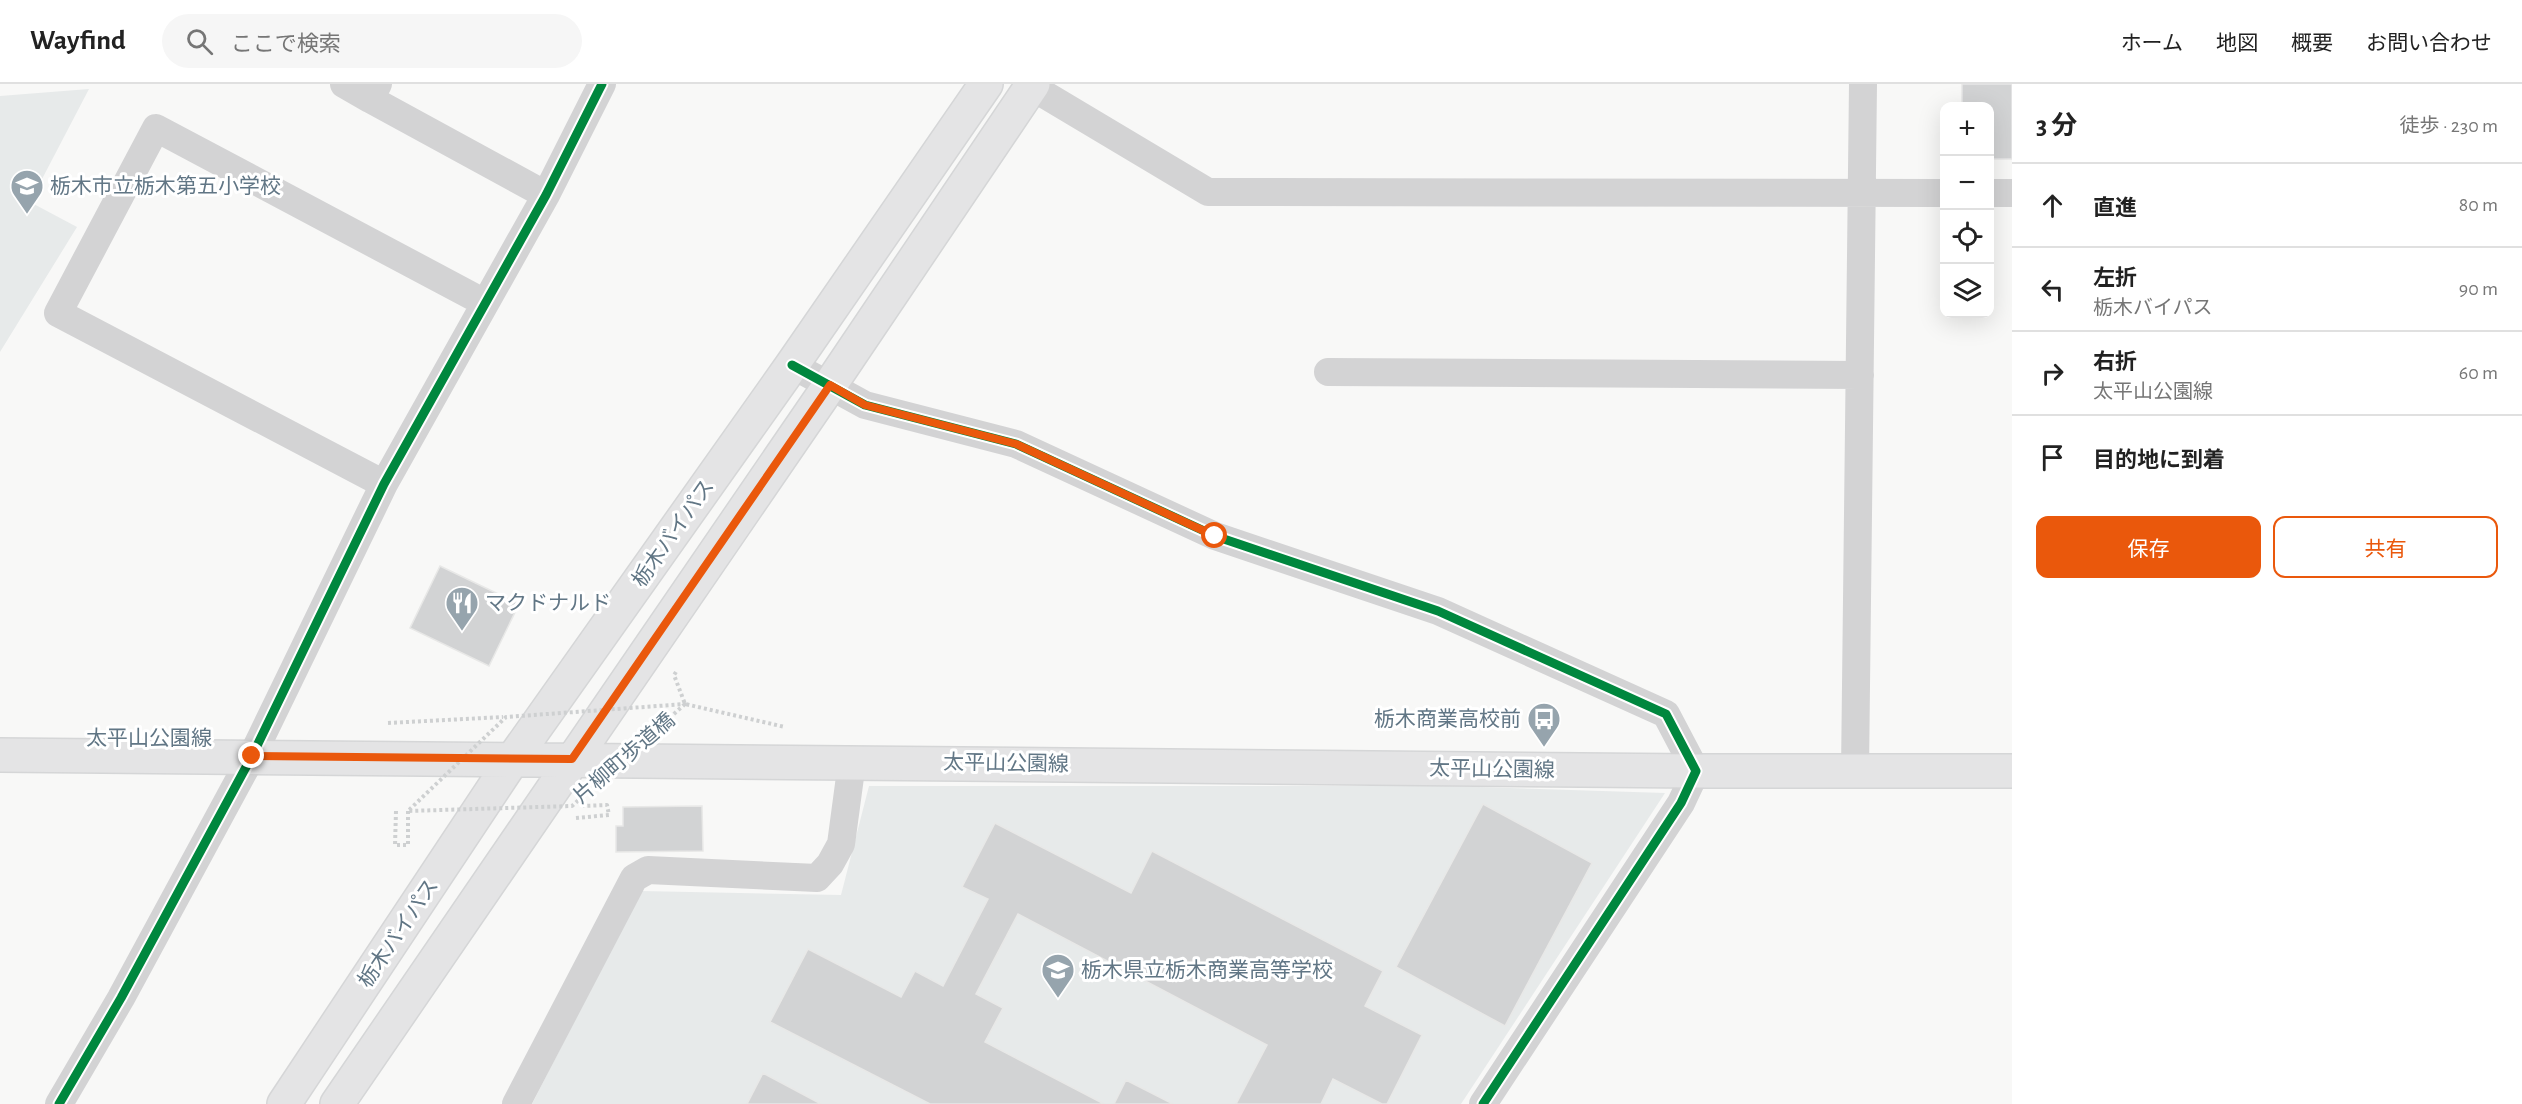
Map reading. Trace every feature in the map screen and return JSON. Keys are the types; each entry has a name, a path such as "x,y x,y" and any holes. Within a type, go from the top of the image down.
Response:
{"main road":[{"name":"栃木バイパス","path":"284,1104 513,759 792,365 986,84"},
{"path":"337,1104 830,385 1030,85"},
{"name":"太平山公園線","path":"0,755 1696,771 2012,771"}],"street":[{"path":"344,84 374,91 546,195"},
{"path":"59,1104 121,998 252,756 384,484 546,195 602,84"},
{"path":"1855,772 1863,84"},
{"path":"1030,85 1208,192 1940,193"},
{"path":"384,484 58,313 156,128 486,303"},
{"path":"1994,193 2012,193"},
{"path":"792,365 865,405 1016,444 1215,536 1327,572 1449,616 1666,714 1696,771 1682,803 1483,1104"},
{"path":"1328,372 1860,375"},
{"path":"516,1104 634,878 648,870 817,878 830,864 841,844 852,762"}],"path":[{"path":"680,665 674,675 685,704 786,727"},
{"path":"396,811 395,845 408,845 408,811 513,708"},
{"path":"572,806 607,805 609,815 576,818"}],"shaded area":[{"name":"栃木市立栃木第五小学校","path":"89,89 30,202 77,227 0,352 0,96"},
{"name":"栃木県立栃木商業高等学校","path":"869,786 1445,786 1665,793 1461,1104 532,1104 641,891 841,895"}],"building":[{"path":"1962,84 2012,84 2012,159 1994,159 1994,102 1962,102"},
{"path":"440,566 519,604 489,666 410,628"},
{"path":"1483,804 1592,863 1505,1026 1396,967"},
{"path":"702,806 703,851 616,852 616,826 623,826 623,807"},
{"path":"995,823 1131,893 1152,851 1383,971 1365,1006 1422,1035 1387,1104 1382,1104 1333,1079 1321,1104 1236,1104 1267,1045 1018,914 976,994 1003,1008 985,1042 1104,1104 930,1104 770,1022 808,949 901,997 915,971 943,986 988,899 962,887"},
{"path":"763,1073 821,1104 747,1104"},
{"path":"1126,1080 1173,1104 1114,1104"}],"cycle path":[{"path":"59,1104 121,998 252,756 384,484 546,195 602,84"},
{"path":"792,365 865,405 1016,444 1215,536 1438,611 1666,714 1696,771 1681,803 1483,1104"}],"place":[{"name":"栃木市立栃木第五小学校","path":"27,215"},
{"name":"マクドナルド","path":"462,632"},
{"name":"栃木商業高校前","path":"1544,748"},
{"name":"栃木県立栃木商業高等学校","path":"1058,999"}],"route":[{"path":"252,756 572,759 830,385 865,405 1016,444 1215,536"}]}
